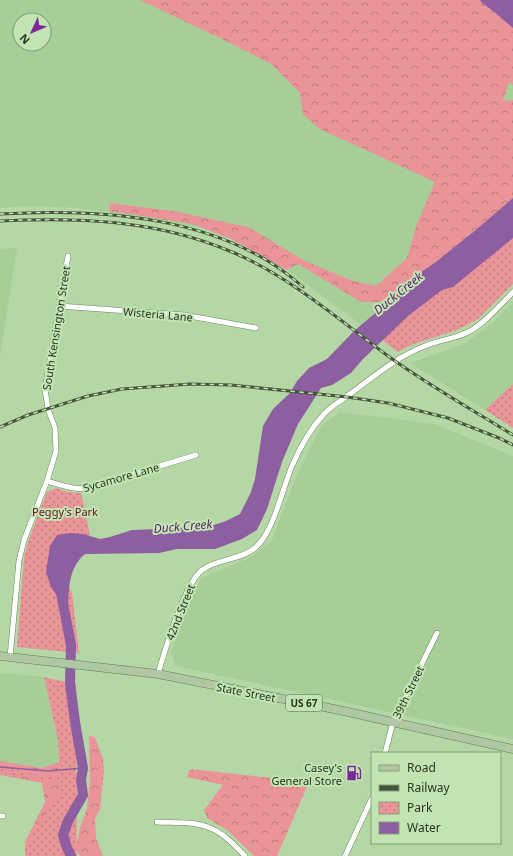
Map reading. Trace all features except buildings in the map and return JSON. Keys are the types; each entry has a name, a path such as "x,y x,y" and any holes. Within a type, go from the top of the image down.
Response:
{"main road":[{"name":"State Street","path":"0,656 158,674 393,722 513,749"}],"street":[{"name":"South Kensington Street","path":"10,657 19,561 24,540 47,481 56,451 55,428 47,406 45,389 68,256"},
{"name":"42nd Street","path":"158,674 174,625 193,579 202,569 240,556 255,548 265,535 279,506 298,454 314,426 326,412 396,361 425,346 468,333 513,292"},
{"name":"Wisteria Lane","path":"59,306 184,315 256,328"},
{"name":"Sycamore Lane","path":"47,481 72,488 87,488 196,455"},
{"name":"39th Street","path":"385,752 393,722 437,633"},
{"path":"345,856 371,800"},
{"path":"157,822 193,823 211,828 228,839 245,856"}],"shaded area":[{"path":"0,0 480,0 513,28 513,198 367,329 273,259 211,229 79,208 27,206 0,208"},
{"path":"17,248 0,355 0,249"},
{"path":"513,302 513,384 485,410 410,363 465,344 491,324"},
{"path":"340,412 435,424 513,456 513,739 176,666 171,652 194,592 202,578 253,556 272,540 294,482 321,426"},
{"path":"0,673 44,677 58,740 60,778 0,769"}],"green space":[{"path":"140,0 480,0 513,28 513,85 509,82 503,101 513,100 513,198 393,302 361,302 298,264 286,270 231,239 192,224 109,211 110,203 173,211 248,227 305,261 353,281 376,286 407,258 416,226 435,182 318,128 303,114 300,93 271,64"},
{"path":"474,0 513,0 513,32 480,7"},
{"path":"513,198 513,284 478,319 457,330 411,345 398,352 367,329"},
{"path":"513,384 513,428 485,410"},
{"name":"Peggy's Park","path":"57,488 67,492 81,493 91,540 58,570 72,593 79,653 17,647 24,558 29,539 47,492"},
{"path":"44,677 76,684 77,856 26,856 29,842 40,822 59,796 59,786 55,781 0,773 0,769 60,778 58,740"},
{"path":"89,736 95,737 103,759 104,771 100,809 95,820 96,838 103,856 80,856 76,849 80,828 87,808 90,780"},
{"path":"74,737 77,796 56,837 57,856 25,856 25,842 45,802 42,783 0,775 0,761 42,768 59,762"},
{"path":"190,769 309,782 277,856 254,856 227,830 207,818 204,810 223,785 187,777"}],"water":[{"path":"480,0 513,0 513,28 482,3"},
{"path":"513,198 513,238 453,287 442,290 408,316 363,359 351,373 332,385 321,388 298,424 282,462 267,509 257,530 242,539 215,549 177,549 159,553 85,554 78,561 73,570 68,606 64,606 51,587 46,572 50,546 57,535 70,533 83,534 100,539 132,530 208,527 226,521 240,514 251,492 255,479 263,426 273,409 290,393 297,381 309,368 327,359 354,331 399,293 418,274 436,262"}],"waterway":[{"name":"Duck Creek","path":"61,593 71,645 70,683 83,768 81,780 83,795 68,821 63,835 71,856"},
{"path":"0,767 48,771 83,768"}],"railway":[{"path":"0,214 79,213 120,216 160,222 199,231 237,245 271,263 303,287"},
{"path":"0,221 59,220 118,223 175,233 204,241 232,252 273,273 313,299 403,367 513,435"},
{"path":"0,427 28,415 88,396 122,389 190,384 231,385 347,397 388,403 448,418 513,445"}],"place":[{"name":"Casey's General Store","path":"354,773"}]}
